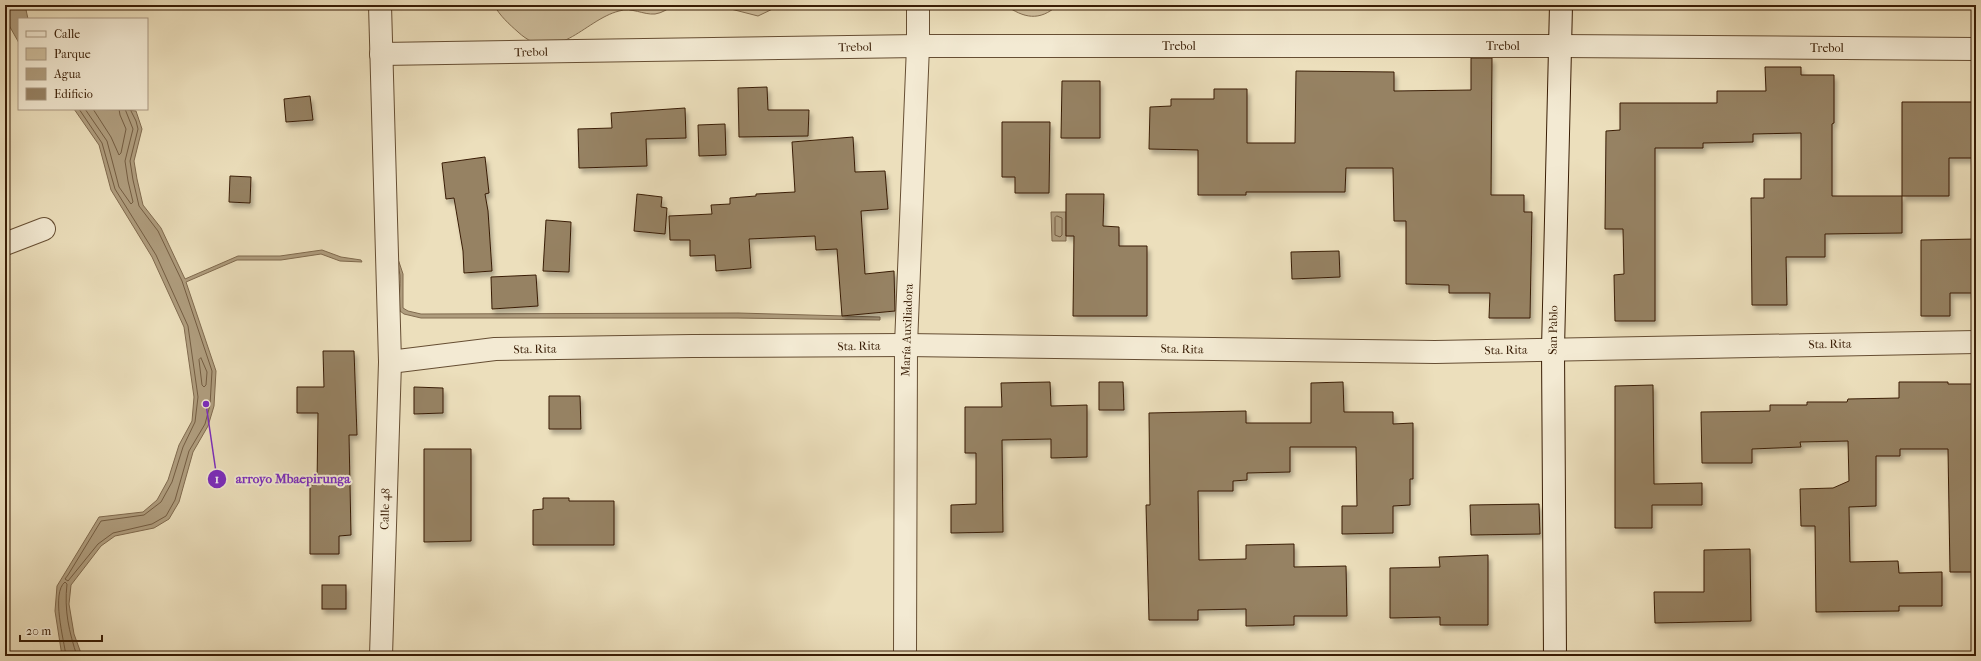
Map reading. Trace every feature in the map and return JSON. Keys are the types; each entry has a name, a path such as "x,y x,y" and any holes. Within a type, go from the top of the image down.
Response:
{"street":[{"name":"Calle 48","path":"380,5 390,362 381,656"},
{"name":"María Auxiliadora","path":"905,656 906,345 918,46 918,5"},
{"name":"San Pablo","path":"1555,656 1553,349 1561,5"},
{"name":"Trebol","path":"381,54 918,46 1560,46 1976,49"},
{"path":"5,244 44,229"},
{"name":"Sta. Rita","path":"390,362 495,349 906,345 1435,352 1976,342"}],"green space":[{"path":"494,5 674,5 663,12 655,14 633,10 619,11 606,16 570,38 557,43 545,45 532,42 518,32 508,23"},
{"path":"693,5 781,5 758,16 723,7 699,7"},
{"path":"1005,5 1058,5 1044,14 1032,16 1019,13"}],"water":[{"path":"5,5 25,5 28,18 18,18 18,41 6,20"},
{"path":"75,110 136,111 142,129 134,161 143,205 161,228 185,279 238,256 280,256 322,250 341,257 361,260 362,262 340,261 321,254 281,260 237,260 186,282 216,371 214,406 208,426 193,452 179,502 169,519 154,528 115,536 101,546 71,585 69,604 74,634 82,656 62,656 55,611 57,586 99,517 143,512 157,500 168,480 179,445 192,421 194,397 184,327 152,257 111,190 99,145"},
{"path":"1051,212 1066,212 1066,241 1052,241"},
{"path":"398,259 403,274 403,308 408,311 421,314 738,313 880,317 880,320 737,318 421,318 404,314 400,311 400,275"}],"building":[{"path":"1471,58 1492,58 1491,195 1524,195 1524,212 1532,212 1530,318 1489,318 1490,293 1449,293 1449,285 1406,284 1406,221 1394,221 1393,168 1346,168 1345,192 1246,192 1246,195 1198,195 1198,150 1149,149 1150,107 1171,106 1171,99 1214,99 1214,89 1247,89 1247,143 1295,143 1296,71 1394,72 1394,91 1471,90"},
{"path":"1765,67 1801,67 1801,75 1834,75 1832,196 1902,196 1902,233 1825,234 1825,257 1786,257 1787,305 1752,305 1751,198 1764,198 1764,179 1801,179 1801,133 1753,134 1753,142 1703,143 1703,148 1655,148 1655,321 1615,321 1614,275 1624,274 1623,229 1605,229 1606,131 1620,130 1620,103 1717,103 1717,91 1766,91"},
{"path":"1062,81 1100,81 1100,138 1061,138"},
{"path":"767,87 768,110 809,110 808,136 739,137 738,88"},
{"path":"310,96 313,120 286,122 284,99"},
{"path":"1902,102 1976,102 1976,158 1949,158 1949,196 1902,196"},
{"path":"685,108 686,138 646,139 647,166 579,168 578,129 612,128 611,113"},
{"path":"1002,122 1050,122 1049,193 1015,193 1015,177 1002,177"},
{"path":"725,124 726,155 699,156 698,125"},
{"path":"853,137 855,172 885,171 888,209 861,211 865,274 894,271 895,311 842,316 837,249 816,250 815,236 749,239 751,268 716,271 715,255 690,256 690,240 670,240 669,216 712,214 711,205 730,204 730,198 756,196 756,194 795,192 792,142"},
{"path":"485,157 489,193 485,194 488,211 492,271 464,273 463,251 454,198 446,199 442,163"},
{"path":"230,176 251,177 250,203 229,202"},
{"path":"637,194 662,197 661,207 667,208 665,234 634,231"},
{"path":"1066,194 1104,194 1103,226 1119,227 1119,246 1147,246 1147,316 1073,316 1074,236 1066,236"},
{"path":"546,220 571,222 569,272 543,271"},
{"path":"1976,239 1976,293 1950,293 1950,316 1921,316 1921,240"},
{"path":"1339,251 1340,277 1292,279 1291,252"},
{"path":"536,275 538,306 492,309 491,277"},
{"path":"323,351 354,351 357,435 349,435 351,535 339,536 339,554 310,554 310,485 317,485 318,413 297,413 297,387 324,387"},
{"path":"1050,382 1051,406 1087,405 1087,457 1051,458 1051,439 1002,440 1003,532 951,533 951,505 976,504 976,453 965,453 965,407 1002,407 1001,383"},
{"path":"1099,382 1123,382 1124,410 1099,410"},
{"path":"1343,382 1344,412 1393,412 1393,424 1413,423 1413,479 1410,479 1410,505 1393,506 1393,533 1342,534 1342,506 1357,506 1356,447 1290,447 1290,472 1247,473 1247,480 1233,481 1233,491 1198,491 1199,560 1246,559 1246,545 1294,544 1294,567 1346,566 1347,616 1294,616 1294,625 1246,626 1246,609 1198,610 1198,620 1149,620 1146,505 1150,505 1149,413 1246,411 1246,423 1311,423 1311,383"},
{"path":"1899,382 1948,382 1948,384 1976,384 1976,572 1950,572 1948,449 1900,449 1900,456 1876,456 1876,506 1849,507 1850,562 1898,561 1899,573 1942,572 1942,606 1899,606 1899,611 1816,612 1815,526 1801,526 1800,489 1833,488 1849,481 1848,441 1800,442 1801,447 1752,449 1752,463 1702,463 1701,412 1770,411 1770,405 1807,405 1807,402 1847,402 1848,399 1899,398"},
{"path":"1653,385 1654,484 1702,483 1702,505 1652,505 1652,528 1615,528 1615,386"},
{"path":"414,387 443,388 443,413 414,414"},
{"path":"549,396 580,396 581,429 549,429"},
{"path":"424,449 471,449 471,541 424,542"},
{"path":"543,498 569,498 569,501 614,501 614,545 533,545 533,510 543,509"},
{"path":"1539,504 1540,534 1471,535 1470,505"},
{"path":"1750,549 1751,621 1655,623 1654,592 1704,592 1704,550"},
{"path":"1488,555 1488,625 1440,625 1440,617 1390,618 1390,568 1440,567 1439,557"},
{"path":"322,585 346,585 346,609 322,609"}],"place":[{"name":"arroyo Mbaepirunga","path":"206,404"}]}
